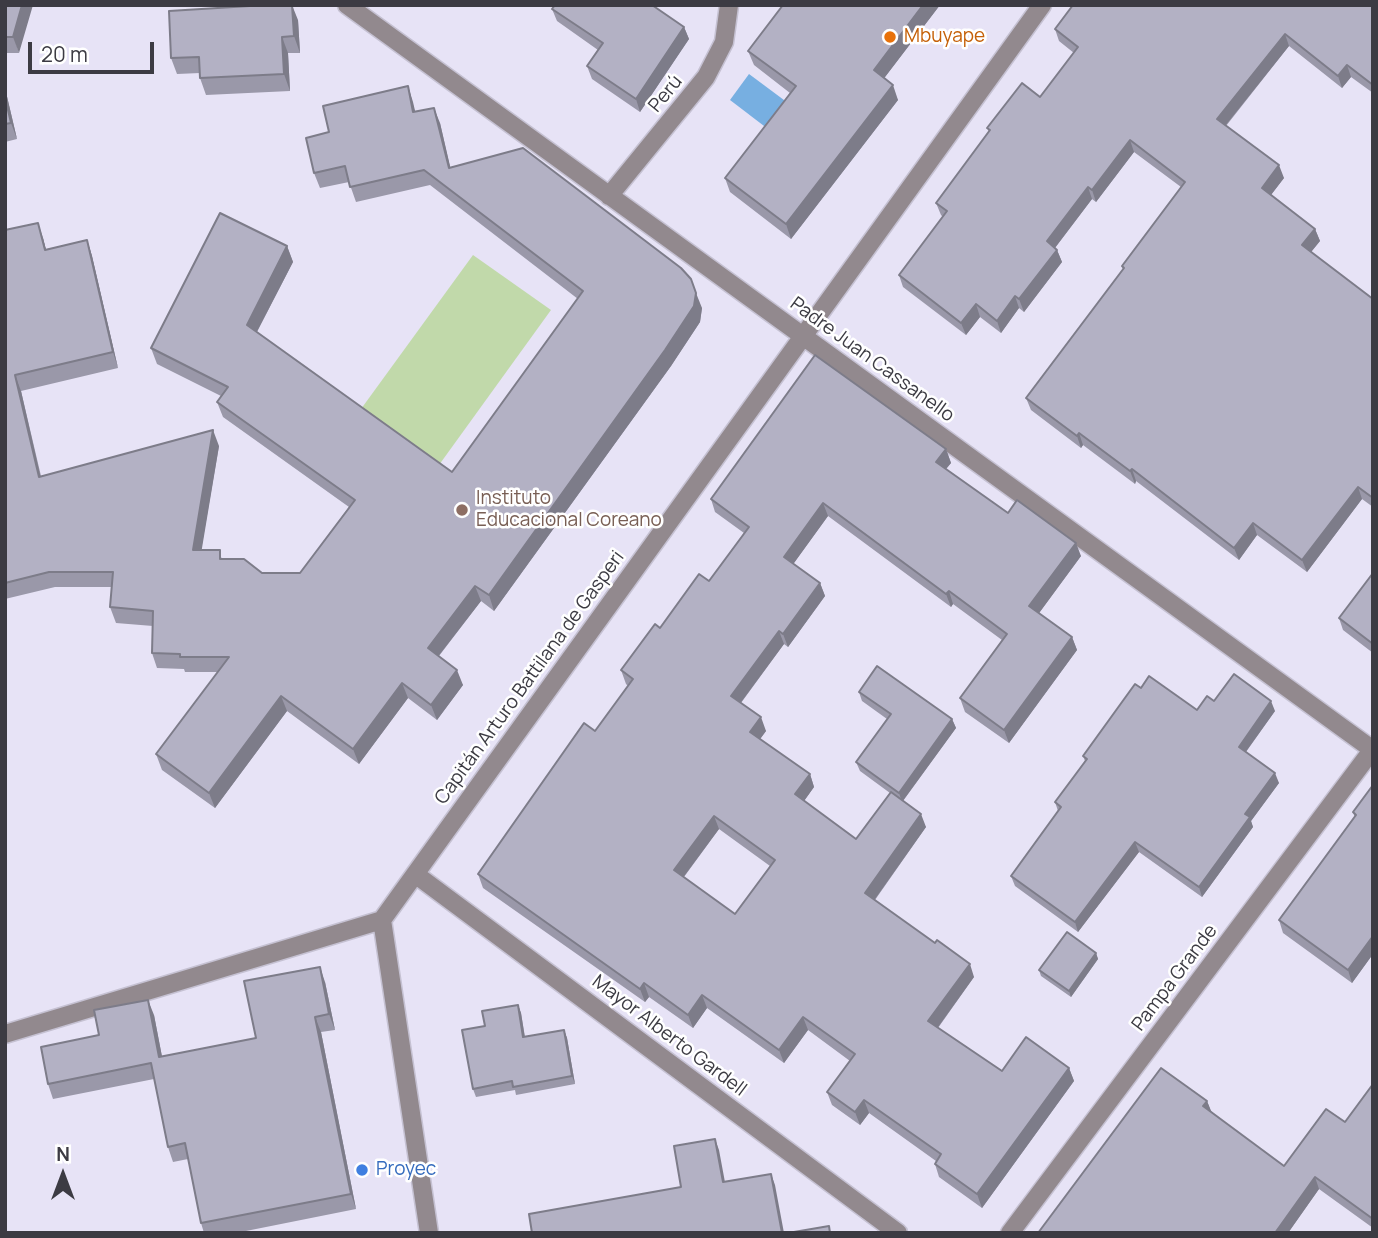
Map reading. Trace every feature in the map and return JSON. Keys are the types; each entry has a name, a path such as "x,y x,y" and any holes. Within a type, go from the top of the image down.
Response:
{"street":[{"name":"Padre Juan Cassanello","path":"346,5 1373,749"},
{"name":"Perú","path":"609,196 706,77 724,41 729,5"},
{"name":"Capitán Arturo Battilana de Gasperi","path":"382,920 1042,5"},
{"name":"Pampa Grande","path":"1010,1233 1373,749"},
{"name":"Mayor Alberto Gardell","path":"415,874 898,1233"},
{"path":"5,1034 382,920 429,1233"}],"green space":[{"path":"473,255 551,310 439,465 361,409"}],"water":[{"path":"749,74 788,103 768,129 730,100"}],"building":[{"path":"5,5 22,5 13,37 5,37"},
{"path":"292,5 294,36 282,37 284,74 200,78 199,57 171,58 169,11"},
{"path":"555,5 652,5 684,27 636,99 587,66 603,43 552,9"},
{"path":"783,5 923,5 874,70 893,85 786,224 725,178 796,86 748,51"},
{"path":"1073,5 1373,5 1373,85 1347,65 1338,76 1285,34 1217,119 1279,165 1262,188 1315,229 1302,245 1373,299 1373,498 1358,487 1302,560 1253,523 1234,548 1132,469 1130,471 1079,433 1077,436 1026,398 1185,182 1130,140 1092,190 1088,187 1047,241 1057,250 1019,299 1015,296 997,321 976,304 961,323 899,275 947,211 936,203 990,130 987,128 1022,83 1040,97 1078,47 1055,29"},
{"path":"408,86 413,112 434,108 449,168 523,148 681,268 691,279 696,293 694,306 489,595 475,586 428,648 457,670 431,705 402,683 353,749 281,696 209,793 156,754 229,657 180,657 180,654 152,653 153,611 110,607 113,572 49,572 5,583 5,230 38,223 45,250 87,240 113,352 15,375 39,477 213,430 193,550 220,550 220,559 244,559 262,573 300,573 355,500 217,402 228,387 151,348 220,213 287,246 247,325 452,472 583,291 424,170 350,187 345,166 314,173 306,138 329,132 323,106"},
{"path":"5,97 11,123 5,124"},
{"path":"815,355 946,449 936,462 1008,513 1017,500 1076,543 1029,606 1072,637 1004,730 960,698 1007,634 949,591 946,594 823,503 784,557 820,583 783,634 779,631 731,696 761,717 750,732 810,774 795,794 856,839 891,792 921,814 865,893 935,943 937,940 970,964 928,1021 1002,1071 1026,1037 1069,1068 977,1194 935,1164 941,1154 864,1100 855,1112 827,1092 855,1054 803,1017 779,1050 702,995 688,1015 644,983 640,989 478,874 584,723 595,731 633,679 621,670 655,624 660,628 699,574 709,581 749,527 711,499","holes":["714,816 775,860 735,914 674,870"]},
{"path":"1373,573 1373,644 1339,618"},
{"path":"877,666 952,719 899,793 856,762 891,714 859,692"},
{"path":"1234,674 1271,701 1239,747 1275,773 1245,814 1250,817 1199,887 1135,842 1075,922 1011,876 1061,807 1055,802 1087,759 1083,756 1135,684 1141,688 1149,676 1197,710 1207,696 1214,701"},
{"path":"1373,785 1373,936 1348,970 1279,920 1356,815 1353,812"},
{"path":"1067,932 1096,953 1069,991 1039,970"},
{"path":"320,967 329,1014 315,1017 351,1194 201,1223 185,1143 168,1147 151,1063 48,1084 41,1047 99,1035 94,1010 148,1000 159,1057 256,1038 244,981"},
{"path":"518,1005 523,1037 564,1030 572,1076 513,1087 512,1081 473,1089 462,1030 485,1026 482,1011"},
{"path":"1161,1068 1207,1101 1203,1106 1284,1166 1326,1109 1345,1122 1373,1084 1373,1219 1315,1177 1275,1233 1038,1233"},
{"path":"715,1139 723,1182 771,1174 782,1233 532,1233 529,1214 681,1187 674,1146"},
{"path":"829,1226 830,1233 788,1233"}],"place":[{"name":"Mbuyape","path":"890,37"},
{"name":"Instituto Educacional Coreano","path":"462,510"},
{"name":"Proyec","path":"362,1170"}]}
